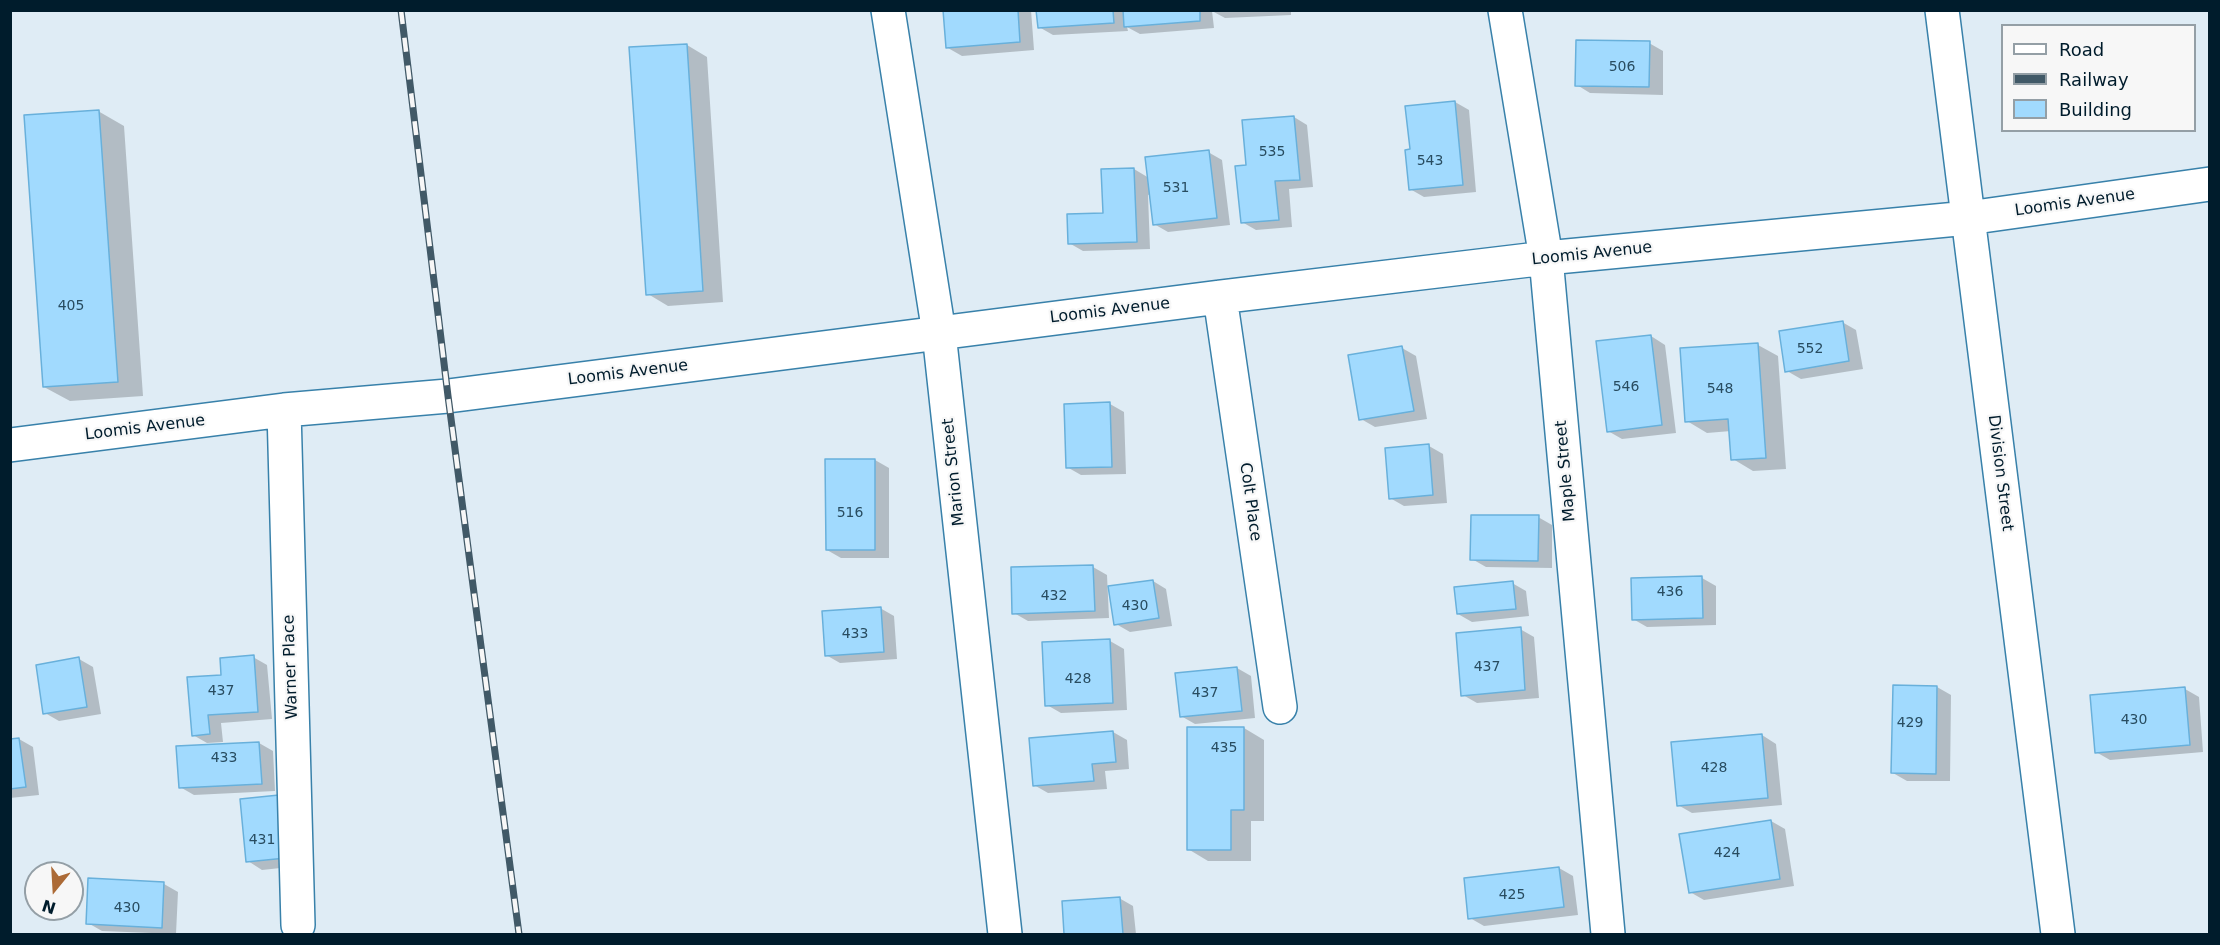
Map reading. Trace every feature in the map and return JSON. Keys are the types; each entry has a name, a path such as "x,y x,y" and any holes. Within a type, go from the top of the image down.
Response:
{"street":[{"name":"Marion Street","path":"888,10 939,333 1005,934"},
{"name":"Maple Street","path":"1505,10 1546,258 1608,934"},
{"name":"Division Street","path":"1942,10 2058,934"},
{"name":"Loomis Avenue","path":"10,445 284,410 448,396 1220,297 1546,258 1968,218 2210,184"},
{"name":"Colt Place","path":"1220,297 1280,707"},
{"name":"Warner Place","path":"284,410 298,925"}],"building":[{"path":"943,10 1018,10 1020,42 946,48"},
{"path":"1036,10 1113,10 1114,23 1038,28"},
{"path":"1123,10 1200,10 1200,21 1124,27"},
{"path":"1576,40 1650,41 1649,87 1575,86"},
{"path":"687,44 703,291 646,295 629,47"},
{"path":"1455,101 1463,185 1409,190 1405,150 1410,149 1405,106"},
{"path":"99,110 118,382 43,387 24,115"},
{"path":"1294,116 1300,180 1275,181 1279,220 1241,223 1235,166 1246,165 1242,120"},
{"path":"1209,150 1217,218 1153,225 1145,157"},
{"path":"1134,168 1137,242 1068,244 1067,214 1103,213 1101,169"},
{"path":"1843,321 1849,361 1785,372 1779,331"},
{"path":"1651,335 1662,425 1607,432 1596,341"},
{"path":"1758,343 1766,458 1731,460 1728,419 1685,422 1680,348"},
{"path":"1402,346 1414,411 1359,420 1348,355"},
{"path":"1110,402 1112,467 1066,468 1064,404"},
{"path":"1429,444 1433,495 1389,499 1385,448"},
{"path":"825,459 875,459 875,550 826,550"},
{"path":"1471,515 1539,515 1538,561 1470,560"},
{"path":"1093,565 1095,611 1012,614 1011,567"},
{"path":"1702,576 1703,618 1632,620 1631,578"},
{"path":"1153,580 1159,618 1114,625 1108,586"},
{"path":"1513,581 1516,609 1457,614 1454,587"},
{"path":"881,607 884,652 825,656 822,611"},
{"path":"1521,627 1525,690 1461,696 1456,633"},
{"path":"1110,639 1113,703 1045,706 1042,642"},
{"path":"254,655 258,712 208,715 210,734 192,736 187,677 221,675 220,658"},
{"path":"79,657 87,707 43,714 36,665"},
{"path":"1237,667 1242,711 1180,717 1175,673"},
{"path":"1893,685 1937,686 1936,774 1891,773"},
{"path":"2185,687 2190,745 2095,753 2090,695"},
{"path":"1187,727 1244,727 1244,810 1231,810 1231,850 1187,850"},
{"path":"1113,731 1116,762 1092,764 1094,781 1033,786 1029,738"},
{"path":"1762,734 1768,798 1677,806 1671,742"},
{"path":"19,738 26,787 10,789 10,739"},
{"path":"259,742 262,784 179,788 176,746"},
{"path":"279,795 286,858 246,862 240,799"},
{"path":"1771,820 1780,879 1689,893 1679,834"},
{"path":"1559,867 1564,907 1468,919 1464,878"},
{"path":"88,878 164,882 162,928 86,924"},
{"path":"1120,897 1123,934 1064,934 1062,901"}],"railway":[{"path":"401,10 448,396 519,934"}]}
